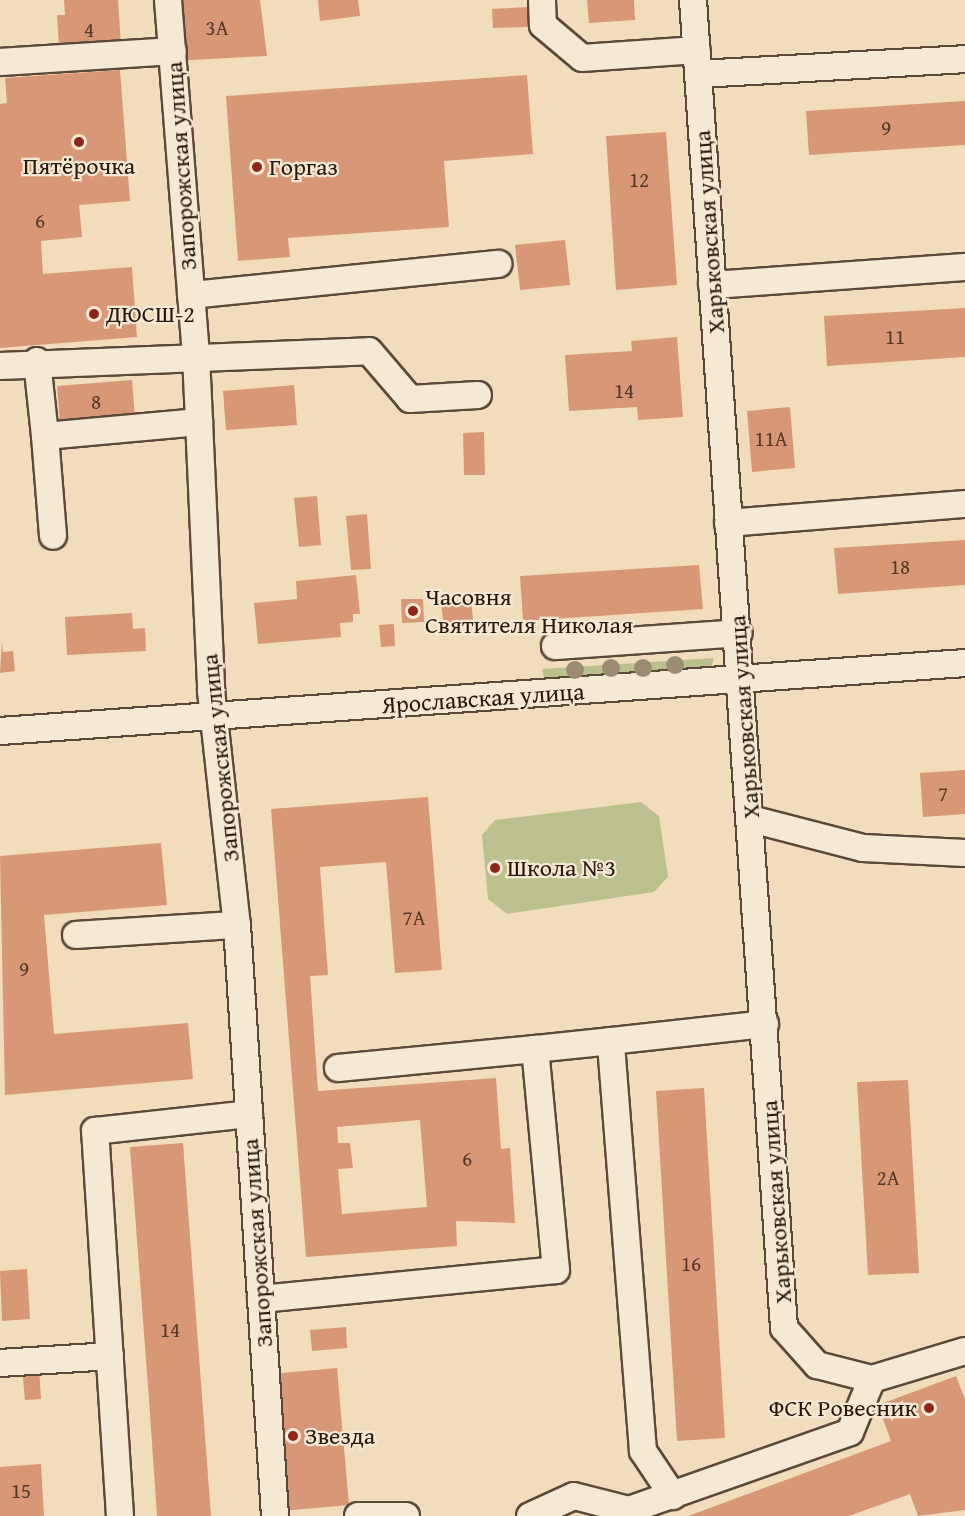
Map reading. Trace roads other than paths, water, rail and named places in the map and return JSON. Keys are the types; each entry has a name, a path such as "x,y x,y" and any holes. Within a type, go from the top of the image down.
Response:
{"street":[{"name":"Запорожская улица","path":"168,0 196,355 213,713 237,926 275,1516"},
{"path":"542,0 543,25 582,58 698,62 965,59"},
{"name":"Харьковская улица","path":"693,0 728,523 743,681 784,1328 817,1365 872,1379"},
{"path":"0,63 173,51"},
{"path":"191,295 498,264"},
{"path":"712,285 965,267"},
{"path":"0,366 38,361 369,351 410,399 478,395"},
{"path":"38,361 54,536"},
{"path":"45,436 199,422"},
{"path":"728,523 965,504"},
{"path":"555,646 739,633"},
{"name":"Ярославская улица","path":"0,731 213,713 743,681 965,663"},
{"path":"752,819 863,848 965,853"},
{"path":"76,935 237,926"},
{"path":"338,1068 765,1024"},
{"path":"611,1041 643,1451 673,1496"},
{"path":"261,1299 556,1270 535,1049"},
{"path":"120,1516 95,1131 249,1114"},
{"path":"530,1516 574,1496 629,1510 850,1432 872,1379 965,1351"},
{"path":"0,1363 110,1356"},
{"path":"358,1516 406,1516"}],"place":[{"name":"Пятёрочка","path":"79,142"},
{"name":"Горгаз","path":"257,167"},
{"name":"ДЮСШ-2","path":"94,314"},
{"name":"Часовня Святителя Николая","path":"413,611"},
{"name":"Школа №3","path":"495,868"},
{"name":"ФСК Ровесник","path":"929,1408"},
{"name":"Звезда","path":"293,1436"}]}
